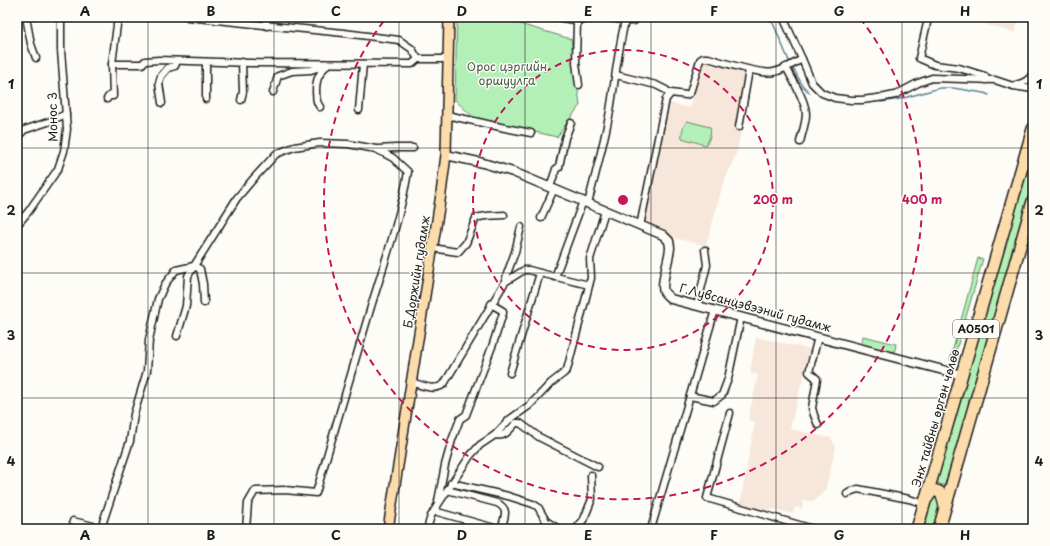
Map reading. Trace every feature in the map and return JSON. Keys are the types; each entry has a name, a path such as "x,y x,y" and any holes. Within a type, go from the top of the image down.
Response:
{"highway":[{"name":"Энх тайвны өргөн чөлөө","path":"917,529 1033,129"},
{"name":"A0501","path":"939,529 1033,201"},
{"path":"933,476 934,482 939,488 947,487 954,480"},
{"path":"926,501 932,491 935,490 942,493 945,506"}],"main road":[{"name":"Б.Доржийн гудамж","path":"388,529 433,248 446,155 449,17"}],"street":[{"path":"26,17 31,44 36,58"},
{"name":"Монос 3","path":"17,225 58,169 64,151 67,130 61,50 61,17"},
{"path":"107,99 109,96 113,96 112,64 118,17"},
{"path":"188,17 399,40 412,49 418,59"},
{"path":"265,17 266,26"},
{"path":"557,17 577,21 591,20 598,17"},
{"path":"605,17 625,21 634,21 638,17"},
{"path":"783,17 812,83 822,93 835,98 851,100 875,99 894,95 932,78 996,80 1014,86 1033,89"},
{"path":"924,17 928,19 920,58 935,65 960,68 985,76 986,80"},
{"path":"577,21 576,63 579,85"},
{"path":"555,277 585,202 601,152 610,112 619,47 625,21"},
{"path":"640,226 666,97 674,93 686,95 690,93 699,61 703,58 709,58 749,70 771,73 802,59"},
{"path":"112,64 142,64 145,61 159,60 327,65 412,64 418,59 448,59"},
{"path":"162,103 159,83 161,76 168,68 175,66 177,61"},
{"path":"206,62 206,99"},
{"path":"241,100 243,92 242,62"},
{"path":"359,110 363,64"},
{"path":"273,92 278,76 292,71 311,70 327,65"},
{"path":"320,107 316,102 316,84 318,76 327,65"},
{"path":"786,67 806,111 800,142"},
{"path":"739,127 749,70"},
{"path":"1014,86 1026,82 1030,79 1033,73"},
{"path":"616,75 656,85 666,90 670,94"},
{"path":"17,138 24,130 66,114"},
{"path":"447,114 531,134"},
{"path":"542,218 552,188 556,169 559,167 565,138 572,123"},
{"path":"177,336 186,306 188,276 238,198 276,154 294,147 320,142 348,144 376,149 413,148"},
{"path":"246,529 248,503 255,491 285,490 316,493 395,226 408,172 393,158 376,149"},
{"name":"Г.Лувсанцэвээний гудамж","path":"446,155 505,169 663,235 669,241 670,249 663,285 665,294 673,300 962,375"},
{"path":"427,529 431,516 451,483 470,456 480,445 495,435 509,420 530,405 550,383 567,370 590,285 592,275 590,259 605,211"},
{"path":"433,248 458,252 466,243 476,218 481,216 504,215"},
{"path":"506,282 506,274 515,252 521,227"},
{"path":"697,306 707,265 705,250"},
{"path":"73,521 103,528 130,441 134,414 147,371 149,340 158,299 165,284 176,270 194,266 200,269 203,284 204,303"},
{"path":"411,382 434,389 439,388 444,384 491,304 506,282 524,270 590,285"},
{"path":"510,373 540,273"},
{"path":"436,508 452,440 459,420 466,415 503,313 491,304"},
{"path":"651,529 715,310"},
{"path":"690,396 714,401 722,395 728,379 740,317"},
{"path":"818,337 809,372 817,379 812,408 818,425"},
{"path":"730,413 707,498 814,529"},
{"path":"495,435 504,435 516,423 520,423 538,437 598,467"},
{"path":"576,529 584,519 592,499 591,475"},
{"path":"451,483 508,496 533,504 538,508 546,521 559,529"},
{"path":"436,508 499,529 505,514 505,510 502,506 497,503 447,490"},
{"path":"847,494 858,490 926,501"}],"shaded area":[{"path":"972,17 1019,17 1015,33 971,20"},
{"path":"705,62 745,74 736,129 742,130 736,154 722,188 706,246 671,237 669,233 645,222 669,103 690,108 703,63"},
{"path":"756,337 810,349 790,429 831,438 836,447 825,491 814,501 803,501 802,509 795,507 793,514 773,509 769,511 740,504 755,422 748,420 758,375 750,373"}],"green space":[{"name":"Орос цэргийн оршуулга","path":"457,17 496,17 571,39 580,105 557,137 476,120 455,100"},
{"path":"687,121 710,127 710,137 705,145 682,138 683,129"},
{"path":"1033,146 1033,189 948,481 946,485 942,485 938,483 937,479"},
{"path":"978,258 983,259 953,361 950,360"},
{"path":"863,336 896,344 895,350 891,353 865,346 862,343"},
{"path":"933,493 941,499 933,529 920,529"}],"waterway":[{"path":"765,17 773,23 789,61"},
{"path":"793,68 803,86 810,93"},
{"path":"881,102 900,99 940,88 953,88 989,95"}]}
